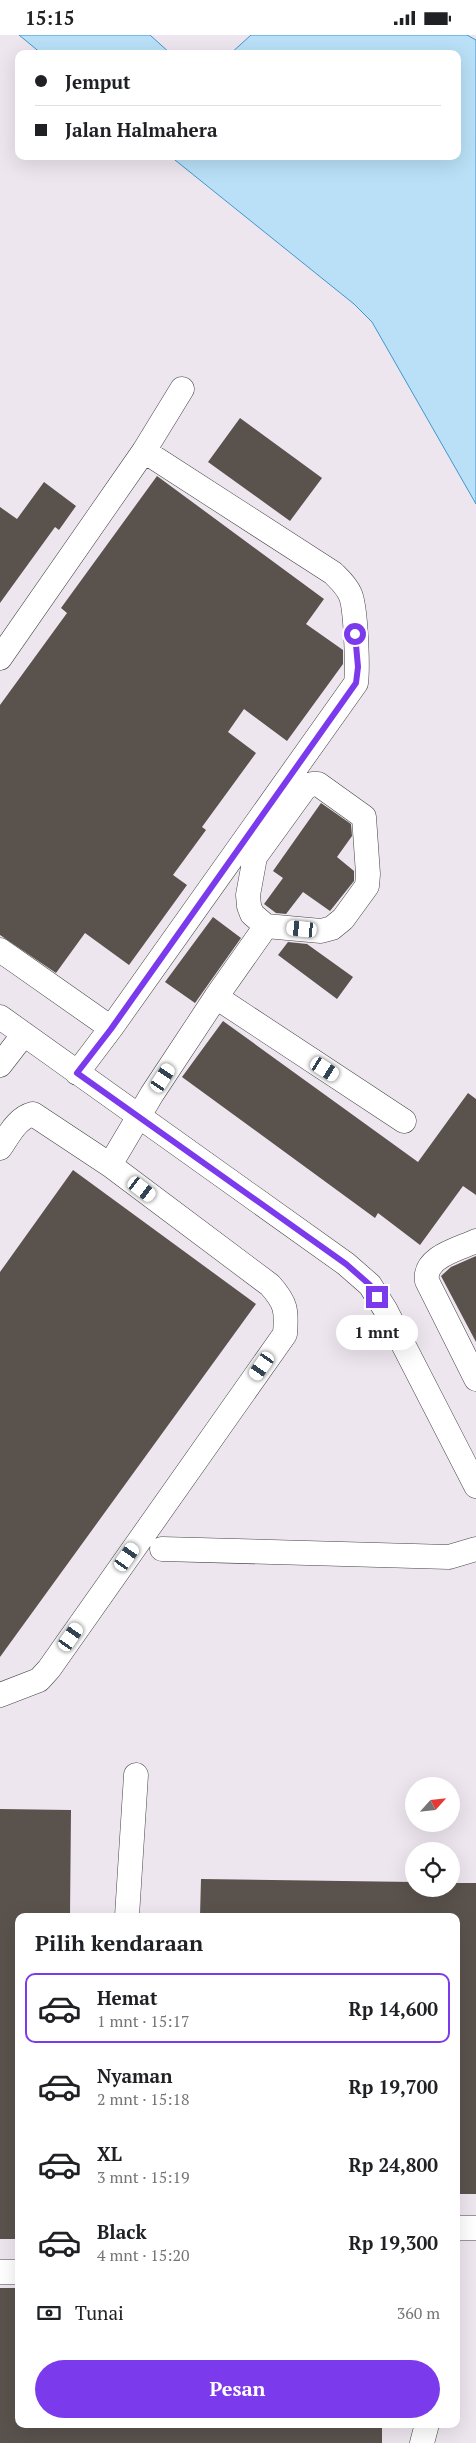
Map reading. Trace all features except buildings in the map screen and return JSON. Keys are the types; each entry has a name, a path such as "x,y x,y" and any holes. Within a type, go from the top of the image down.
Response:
{"street":[{"path":"0,658 144,451 182,389"},
{"path":"77,1073 111,1029 356,683 358,667 351,595 342,581 333,573 144,451"},
{"path":"312,784 318,784 364,817 368,874 366,886 343,919 332,928 320,931 266,926 252,914 249,906 248,895 255,857 305,788 312,784"},
{"path":"110,1165 140,1118 152,1094 216,997 266,926"},
{"path":"0,949 111,1029"},
{"path":"216,997 404,1121"},
{"path":"0,1017 346,1264 370,1285 469,1452 476,1485"},
{"path":"0,1065 24,1034"},
{"path":"0,1148 18,1123 26,1116 33,1114 110,1165 270,1285 283,1299 287,1314 285,1334 49,1669 39,1679 0,1695"},
{"path":"476,1241 436,1260 428,1266 425,1273 427,1281 476,1379"},
{"path":"162,1549 449,1557 476,1549"},
{"path":"127,1913 136,1775"},
{"path":"460,2227 476,2228"},
{"path":"0,2272 15,2272"},
{"path":"422,2443 426,2428"}],"shaded area":[{"path":"0,35 476,35 476,2443 0,2443"}],"water":[{"path":"19,35 150,35 167,50 37,50"},
{"path":"251,35 467,35 476,40 476,504 372,322 354,304 175,160 461,160 461,50 234,50"}],"route":[{"path":"355,634 358,667 356,683 111,1029 77,1073 346,1264 370,1285 377,1297"}]}
